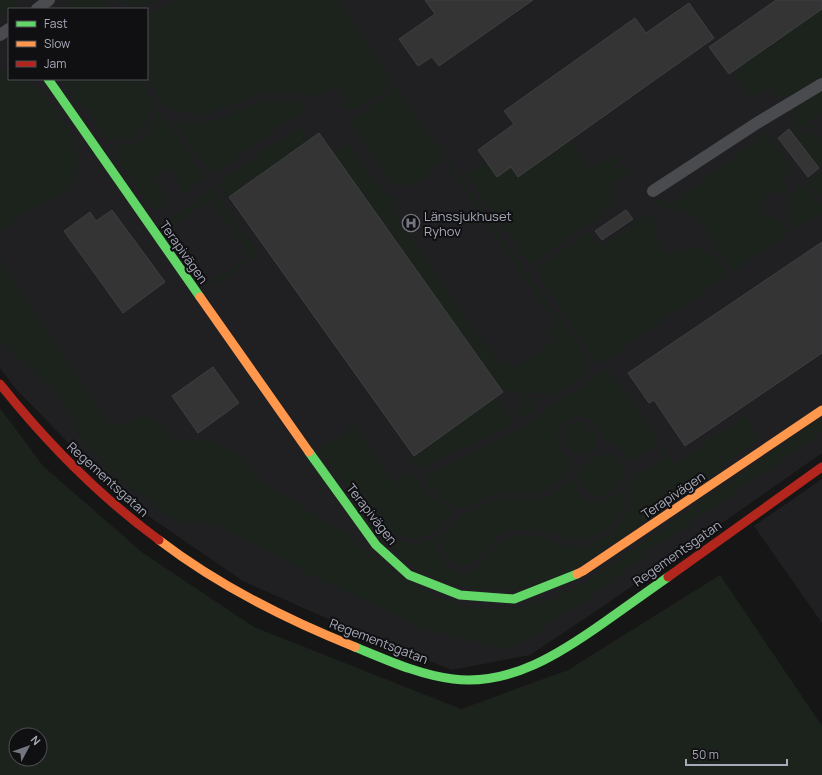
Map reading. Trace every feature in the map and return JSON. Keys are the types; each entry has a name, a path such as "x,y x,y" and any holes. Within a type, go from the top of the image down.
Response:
{"street":[{"path":"38,8 49,0"},
{"name":"Terapivägen","path":"49,80 321,470 376,545 409,575 460,595 514,599 583,571 822,410"},
{"path":"653,191 762,120 822,84"},
{"name":"Regementsgatan","path":"0,384 29,420 59,453 89,482 119,510 189,563 247,598 298,622 395,663 425,674 452,679 482,680 530,668 552,658 574,644 822,467"}],"shaded area":[{"name":"Länssjukhuset Ryhov","path":"0,0 822,0 822,453 605,605 530,655 452,670 362,634 243,581 122,498 16,389 0,368"},
{"path":"0,0 21,0 8,8 0,15"},
{"path":"72,0 102,0 112,8 60,8"},
{"path":"117,0 158,0 148,4 133,5"},
{"path":"177,0 336,0 386,72 388,81 387,87 366,103 359,107 347,110 340,110 339,107 347,101 335,84 324,92 310,96 290,92 262,94 207,114 195,115 174,111 167,108 161,102 147,80 148,80 148,14 162,9"},
{"path":"822,9 822,81 784,100 776,96 770,87 751,100 733,73 736,70 735,69"},
{"path":"0,69 8,71 8,80 27,80 39,91 60,115 70,130 78,158 76,180 65,193 14,220 0,230"},
{"path":"63,80 139,80 154,104 151,116 146,126 138,135 126,139 108,140 87,109 76,102"},
{"path":"395,84 446,157 431,166 429,174 407,186 398,185 392,182 349,122 387,97"},
{"path":"822,91 822,114 810,121 814,129 796,124 792,119 793,110 796,106"},
{"path":"271,100 296,101 306,104 305,110 212,174 179,130 177,125 179,122 203,122 217,119 250,105"},
{"path":"157,109 206,178 181,196 175,173 172,169 162,171 155,179 163,190 166,207 162,209 153,208 149,205 120,163 119,154 111,143 121,145 129,144 142,138 151,126"},
{"path":"303,124 308,141 228,198 218,184"},
{"path":"788,128 818,138 822,145 822,164 818,167 789,130 785,132"},
{"path":"763,131 792,169 782,178 789,190 781,195 774,192 764,197 762,209 764,214 770,217 779,218 788,234 733,271 716,249 706,227 699,218 688,212 659,205 655,202 663,197 670,206 686,196 684,193 759,140 757,136"},
{"path":"570,140 591,169 615,154 621,162 611,167 615,171 621,164 629,173 611,186 617,200 615,205 530,264 468,177 468,174 486,162 497,177 511,167 518,177"},
{"path":"347,144 377,184 397,200 398,203 391,210 499,364 508,359 515,368 554,341 548,331 556,324 446,165 449,162 587,357 589,366 588,372 550,399 546,394 529,393 527,395 534,399 530,402 535,410 521,419 519,418 514,411 525,402 514,389 503,392 333,153"},
{"path":"822,172 822,199 809,183"},
{"path":"804,184 822,208 822,214 793,231 784,216 788,207 785,198"},
{"path":"213,188 235,220 228,225 210,200 170,227 176,236 172,239 165,227 168,220"},
{"path":"654,213 655,238 664,249 668,252 688,247 707,251 714,256 728,274 606,361 600,363 597,362 539,277 539,271 541,266 588,232 597,244 604,245 637,220"},
{"path":"239,226 259,254 215,285 207,286 201,279 204,277 209,284 249,257 232,230"},
{"path":"0,257 8,274 108,423 125,424 146,415 160,424 176,440 216,441 238,455 264,483 300,506 336,526 399,576 433,596 463,605 492,609 528,606 553,599 585,583 822,417 822,432 678,532 648,551 609,584 509,650 418,628 308,574 216,526 173,520 109,472 82,441 71,415 54,390 0,341"},
{"path":"604,370 608,370 610,372 657,440 650,449 633,460 630,461 615,443 608,445 605,443 594,421 584,416 578,416 567,421 559,430 557,435 558,445 567,456 569,469 544,492 534,495 511,492 502,493 462,509 441,497 427,484 424,479 427,474 516,432"},
{"path":"495,397 513,422 511,426 425,466 418,467 410,458 414,456"},
{"path":"0,408 43,466 143,553 254,627 461,709 568,670 720,575 822,726 822,775 0,775"},
{"path":"745,416 760,438 726,463 723,468 569,574 514,591 471,589 438,579 419,570 405,560 386,543 375,529 379,529 402,541 414,544 425,542 439,535 439,551 444,563 456,572 464,573 471,571 478,566 502,541 515,536 530,535 570,546 585,546 608,534 626,514 632,498 631,471 633,469 639,476 664,459 659,451 663,450 674,465"},
{"path":"579,421 585,421 589,424 586,428 590,432 594,430 598,441 591,451 583,454 575,453 568,448 563,440 563,433 568,426"},
{"path":"354,425 398,486 404,482 400,474 414,476 431,495 452,511 453,514 448,521 434,532 419,538 402,536 380,525 371,523 319,449"},
{"path":"607,453 619,459 624,467 624,476 612,491 603,495 593,495 584,490 579,484 579,472 582,466 594,458"},
{"path":"570,478 578,492 588,501 599,502 622,490 627,493 619,513 612,523 599,533 583,540 572,541 553,534 538,531 511,531 495,539 477,559 466,566 453,562 444,552 442,542 445,533 460,518 470,512 481,506 504,499 537,500 546,498"},
{"path":"822,479 822,623 754,526"}],"building":[{"path":"425,0 533,0 439,66 432,57 418,66 399,39 435,14"},
{"path":"776,0 822,0 822,9 729,74 709,47"},
{"path":"689,3 714,38 518,177 511,167 497,177 478,150 514,124 504,111 635,18 646,33"},
{"path":"789,129 819,168 808,177 778,138"},
{"path":"319,133 503,392 414,456 229,197"},
{"path":"112,210 165,282 123,313 64,231 90,212 96,221"},
{"path":"626,210 633,219 602,240 595,231"},
{"path":"822,242 822,353 685,446 654,400 649,403 628,373"},
{"path":"213,367 239,403 198,433 172,396"}],"traffic: fast":[{"path":"49,80 200,297"},
{"path":"309,452 376,545 409,575 460,595 514,599 577,574"},
{"path":"355,647 403,666 440,677 474,680 495,677 534,665 571,645 668,577"}],"traffic: slow":[{"path":"200,297 309,452"},
{"path":"577,574 822,410"},
{"path":"159,540 182,557 229,587 303,625 355,647"}],"traffic: jam":[{"path":"0,384 36,427 74,467 115,505 159,540"},
{"path":"668,577 822,467"}],"place":[{"name":"Länssjukhuset Ryhov","path":"411,223"}]}
